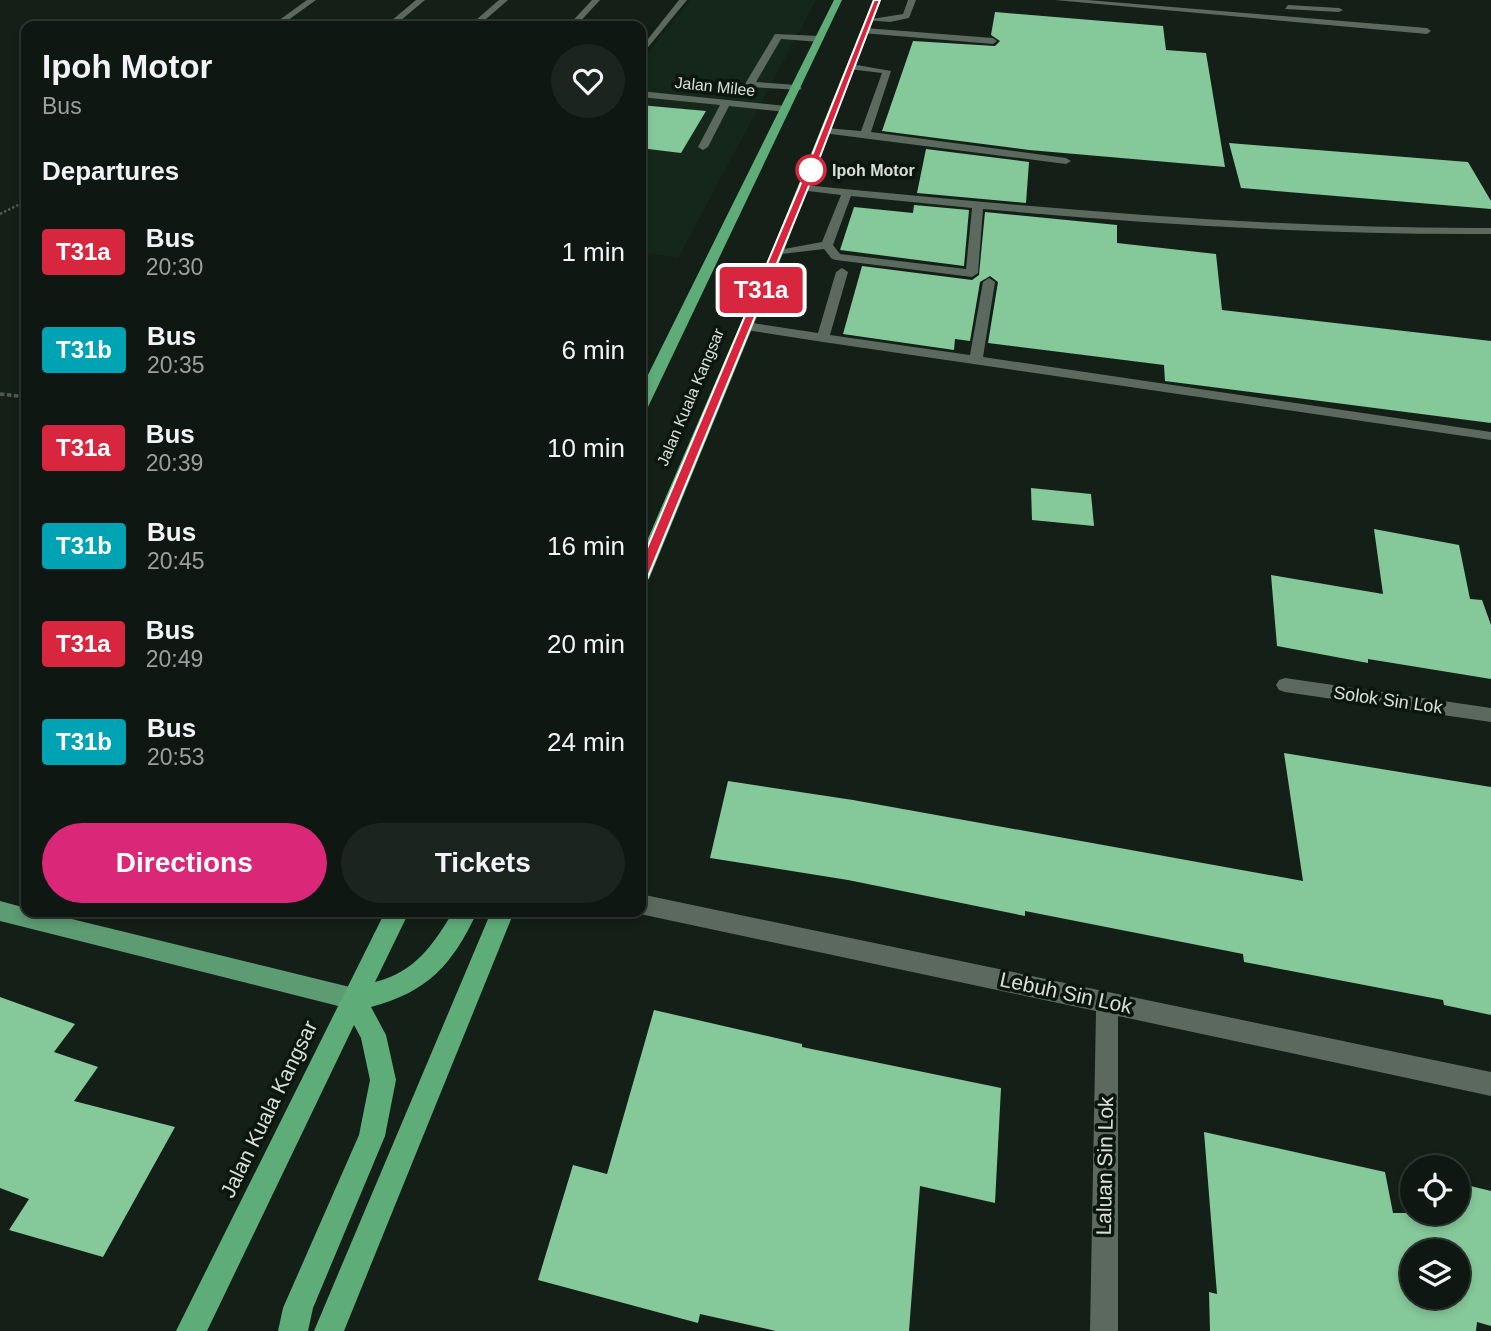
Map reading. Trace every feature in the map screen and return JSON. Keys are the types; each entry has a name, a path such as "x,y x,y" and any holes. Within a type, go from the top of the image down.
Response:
{"highway":[{"path":"646,395 838,0"},
{"name":"Jalan Kuala Kangsar","path":"646,565 804,188 877,0"},
{"name":"Jalan Kuala Kangsar","path":"191,1331 395,917"},
{"path":"293,1331 298,1308 372,1136 377,1114 383,1080 373,1035 354,999 398,988 440,956 462,917"},
{"path":"329,1331 500,917"}],"main road":[{"path":"0,911 21,916"},
{"path":"24,917 354,999"}],"street":[{"path":"282,21 312,0"},
{"path":"395,21 421,0"},
{"path":"479,21 503,0"},
{"path":"577,21 596,0"},
{"path":"646,48 684,0"},
{"path":"867,25 906,16 912,0"},
{"path":"1059,0 1153,4 1427,31"},
{"path":"1201,0 1204,11"},
{"path":"1278,6 1339,10 1334,0"},
{"path":"867,25 993,41"},
{"path":"797,88 750,84 778,36 820,40"},
{"path":"851,67 887,71 865,134"},
{"name":"Jalan Milee","path":"646,95 786,109"},
{"path":"703,147 726,103"},
{"path":"826,131 1066,161"},
{"path":"804,188 1242,228 1399,233 1491,231"},
{"path":"827,245 847,192"},
{"path":"827,245 836,257 972,273 978,205"},
{"path":"777,253 827,245"},
{"path":"823,338 842,272"},
{"path":"976,360 989,282"},
{"path":"747,326 1491,436"},
{"name":"Solok Sin Lok","path":"1285,685 1491,716"},
{"name":"Lebuh Sin Lok","path":"646,905 1491,1084"},
{"name":"Laluan Sin Lok","path":"1104,1331 1107,1001"}],"path":[{"path":"0,214 21,204"},
{"path":"0,394 21,396"}],"shaded area":[{"path":"690,0 816,0 678,258 646,253 646,55"}],"building":[{"path":"995,12 1163,26 1166,50 1206,53 1225,167 1029,150 882,131 913,41 995,46 1000,41 991,35"},
{"path":"646,106 706,111 681,153 646,149"},
{"path":"1229,143 1468,162 1491,201 1491,209 1241,188"},
{"path":"926,149 1029,162 1026,203 917,193"},
{"path":"914,205 969,210 964,266 840,250 854,207 913,213"},
{"path":"985,212 1117,225 1117,243 1216,254 1222,310 1491,341 1491,423 1165,381 1164,365 988,343 998,282 990,276 980,282 970,341 955,339 954,350 843,334 862,266 972,280 979,275"},
{"path":"1031,488 1091,494 1094,526 1032,520"},
{"path":"1374,529 1459,545 1470,599 1482,600 1491,625 1491,679 1368,659 1368,663 1277,646 1271,575 1383,594"},
{"path":"1284,753 1491,787 1491,1015 1444,1005 1443,1000 1244,962 1243,954 1025,911 1025,916 848,880 710,858 728,781 853,800 1303,881"},
{"path":"0,997 75,1024 54,1052 98,1067 74,1101 175,1127 103,1257 9,1230 29,1199 0,1188"},
{"path":"654,1010 802,1044 802,1047 1001,1088 995,1203 920,1186 909,1331 776,1331 700,1314 698,1323 538,1280 573,1165 607,1174"},
{"path":"1204,1132 1385,1172 1393,1213 1400,1213 1400,1225 1470,1225 1470,1186 1491,1191 1491,1326 1477,1322 1476,1331 1210,1331 1209,1292 1217,1294"}],"bus line":[{"name":"T31a","path":"646,565 804,188 877,0"}],"place":[{"name":"Ipoh Motor","path":"811,170"}]}
